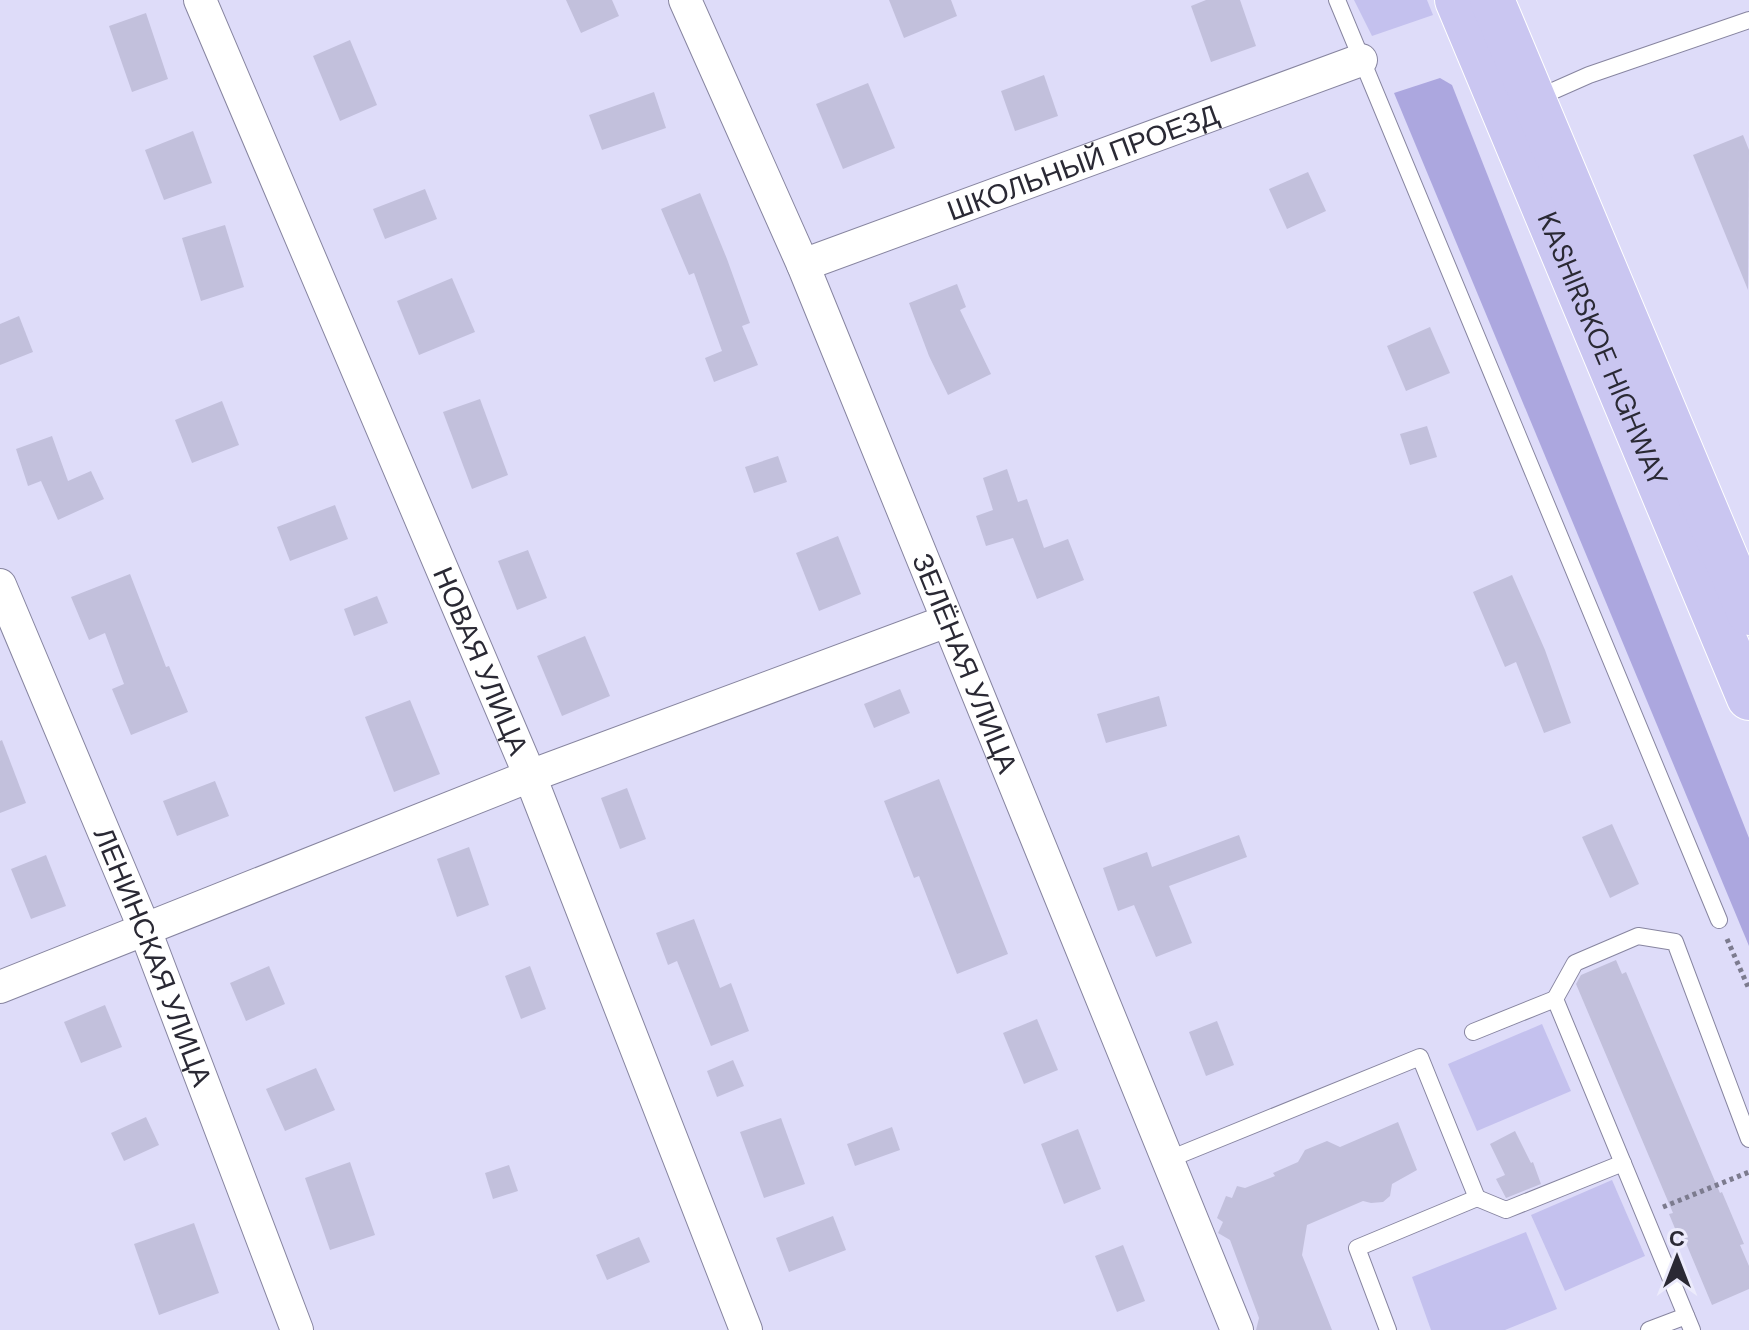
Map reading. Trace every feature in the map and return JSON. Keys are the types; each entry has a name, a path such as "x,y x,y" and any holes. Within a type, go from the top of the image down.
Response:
{"main road":[{"name":"KASHIRSKOE HIGHWAY","path":"1457,0 1749,698"},
{"name":"KASHIRSKOE HIGHWAY","path":"1492,0 1749,613"}],"street":[{"name":"НОВАЯ УЛИЦА","path":"200,0 530,776 746,1330"},
{"name":"ЗЕЛЁНАЯ УЛИЦА","path":"685,0 803,265 1237,1330"},
{"name":"ШКОЛЬНЫЙ ПРОЕЗД","path":"803,265 1361,60"},
{"name":"ЛЕНИНСКАЯ УЛИЦА","path":"0,585 145,930 297,1330"},
{"path":"0,987 530,776 947,621"}],"lane":[{"path":"1337,0 1719,920"},
{"path":"1534,99 1589,75 1749,20"},
{"path":"1473,1032 1555,999 1575,963 1638,936 1675,942 1749,1139"},
{"path":"1555,999 1689,1323 1649,1330"},
{"path":"1167,1160 1420,1057 1477,1198"},
{"path":"1388,1330 1357,1248 1477,1198 1506,1210 1623,1163"}],"path":[{"path":"1719,920 1749,989"},
{"path":"1644,1215 1749,1172"}],"shaded area":[{"path":"1354,0 1427,0 1433,15 1372,36"},
{"path":"1440,78 1452,85 1749,838 1749,946 1394,93"},
{"path":"1542,1024 1571,1091 1477,1131 1448,1064"},
{"path":"1612,1180 1645,1256 1565,1291 1531,1215"},
{"path":"1526,1232 1557,1309 1505,1330 1431,1330 1412,1277"}],"building":[{"path":"566,0 612,0 619,16 581,33"},
{"path":"889,0 951,0 957,16 904,38"},
{"path":"1206,0 1240,0 1256,46 1211,62 1191,6"},
{"path":"146,13 168,79 132,92 109,26"},
{"path":"350,40 377,105 340,121 313,56"},
{"path":"1044,75 1058,116 1015,131 1001,91"},
{"path":"868,83 895,148 843,169 816,104"},
{"path":"654,92 666,128 602,150 589,115"},
{"path":"193,131 212,183 164,200 145,150"},
{"path":"1743,135 1749,150 1748,290 1693,155"},
{"path":"1308,172 1326,211 1287,229 1269,189"},
{"path":"425,189 437,219 385,239 373,209"},
{"path":"700,193 750,323 742,326 758,365 714,382 705,358 722,351 694,273 689,275 661,209"},
{"path":"225,225 244,287 201,301 182,238"},
{"path":"452,278 475,332 419,355 397,301"},
{"path":"957,284 966,307 960,310 991,374 948,395 909,303"},
{"path":"19,316 33,352 0,365 0,324"},
{"path":"1430,327 1450,373 1406,391 1387,346"},
{"path":"480,399 508,475 472,489 443,412"},
{"path":"222,401 239,445 192,463 175,420"},
{"path":"1427,426 1437,457 1410,465 1400,434"},
{"path":"52,436 68,481 91,471 104,499 58,520 41,481 28,486 16,449"},
{"path":"778,456 787,482 754,493 745,467"},
{"path":"1007,469 1018,502 1027,499 1044,548 1068,539 1084,580 1037,599 1013,538 986,546 976,516 993,510 983,478"},
{"path":"335,505 348,539 290,561 277,527"},
{"path":"838,536 861,594 819,611 796,553"},
{"path":"528,550 547,598 517,610 498,561"},
{"path":"130,574 166,667 169,666 188,712 131,735 112,689 124,684 105,633 89,640 71,597"},
{"path":"1512,575 1545,650 1571,723 1544,733 1516,662 1505,667 1473,592"},
{"path":"377,596 388,623 354,636 344,609"},
{"path":"585,636 610,696 562,716 537,656"},
{"path":"900,689 910,713 874,728 864,704"},
{"path":"1159,696 1167,726 1106,743 1097,714"},
{"path":"410,700 440,774 394,792 365,717"},
{"path":"0,741 26,803 0,813"},
{"path":"939,779 1008,954 957,974 919,876 914,878 884,801"},
{"path":"215,781 229,816 177,836 163,801"},
{"path":"627,788 646,839 620,849 601,798"},
{"path":"1612,824 1639,884 1610,898 1582,837"},
{"path":"1239,835 1247,857 1169,886 1192,943 1156,957 1134,905 1118,911 1103,868 1147,852 1152,867"},
{"path":"469,847 489,905 457,917 437,859"},
{"path":"46,855 66,906 31,919 11,869"},
{"path":"694,919 720,988 731,983 749,1031 711,1046 677,961 668,965 656,933"},
{"path":"1616,960 1622,974 1626,972 1744,1244 1740,1245 1749,1266 1749,1289 1712,1305 1683,1236 1679,1238 1669,1214 1673,1213 1576,984 1581,975"},
{"path":"269,966 285,1004 246,1021 230,983"},
{"path":"530,966 546,1009 521,1019 505,976"},
{"path":"105,1005 122,1047 81,1063 64,1022"},
{"path":"1037,1019 1058,1070 1024,1084 1003,1033"},
{"path":"1217,1021 1234,1065 1206,1076 1189,1032"},
{"path":"733,1060 744,1086 717,1097 707,1071"},
{"path":"316,1068 335,1110 285,1131 266,1089"},
{"path":"146,1117 159,1145 124,1161 111,1133"},
{"path":"781,1118 805,1184 764,1198 740,1132"},
{"path":"1398,1122 1417,1170 1392,1184 1390,1196 1383,1202 1363,1201 1307,1225 1302,1255 1332,1330 1256,1330 1259,1318 1230,1240 1218,1233 1223,1222 1217,1218 1226,1196 1232,1198 1237,1186 1245,1188 1275,1176 1273,1173 1298,1162 1305,1150 1327,1141 1340,1147"},
{"path":"892,1127 900,1150 855,1166 847,1144"},
{"path":"1078,1129 1101,1189 1064,1204 1041,1144"},
{"path":"1515,1131 1533,1162 1541,1184 1506,1198 1496,1179 1505,1175 1490,1144"},
{"path":"350,1162 375,1235 330,1250 305,1178"},
{"path":"509,1165 518,1191 493,1199 485,1173"},
{"path":"833,1216 846,1250 789,1272 776,1238"},
{"path":"194,1223 219,1293 159,1315 134,1244"},
{"path":"639,1237 650,1262 607,1280 596,1255"},
{"path":"1123,1245 1145,1301 1117,1312 1095,1256"}]}
